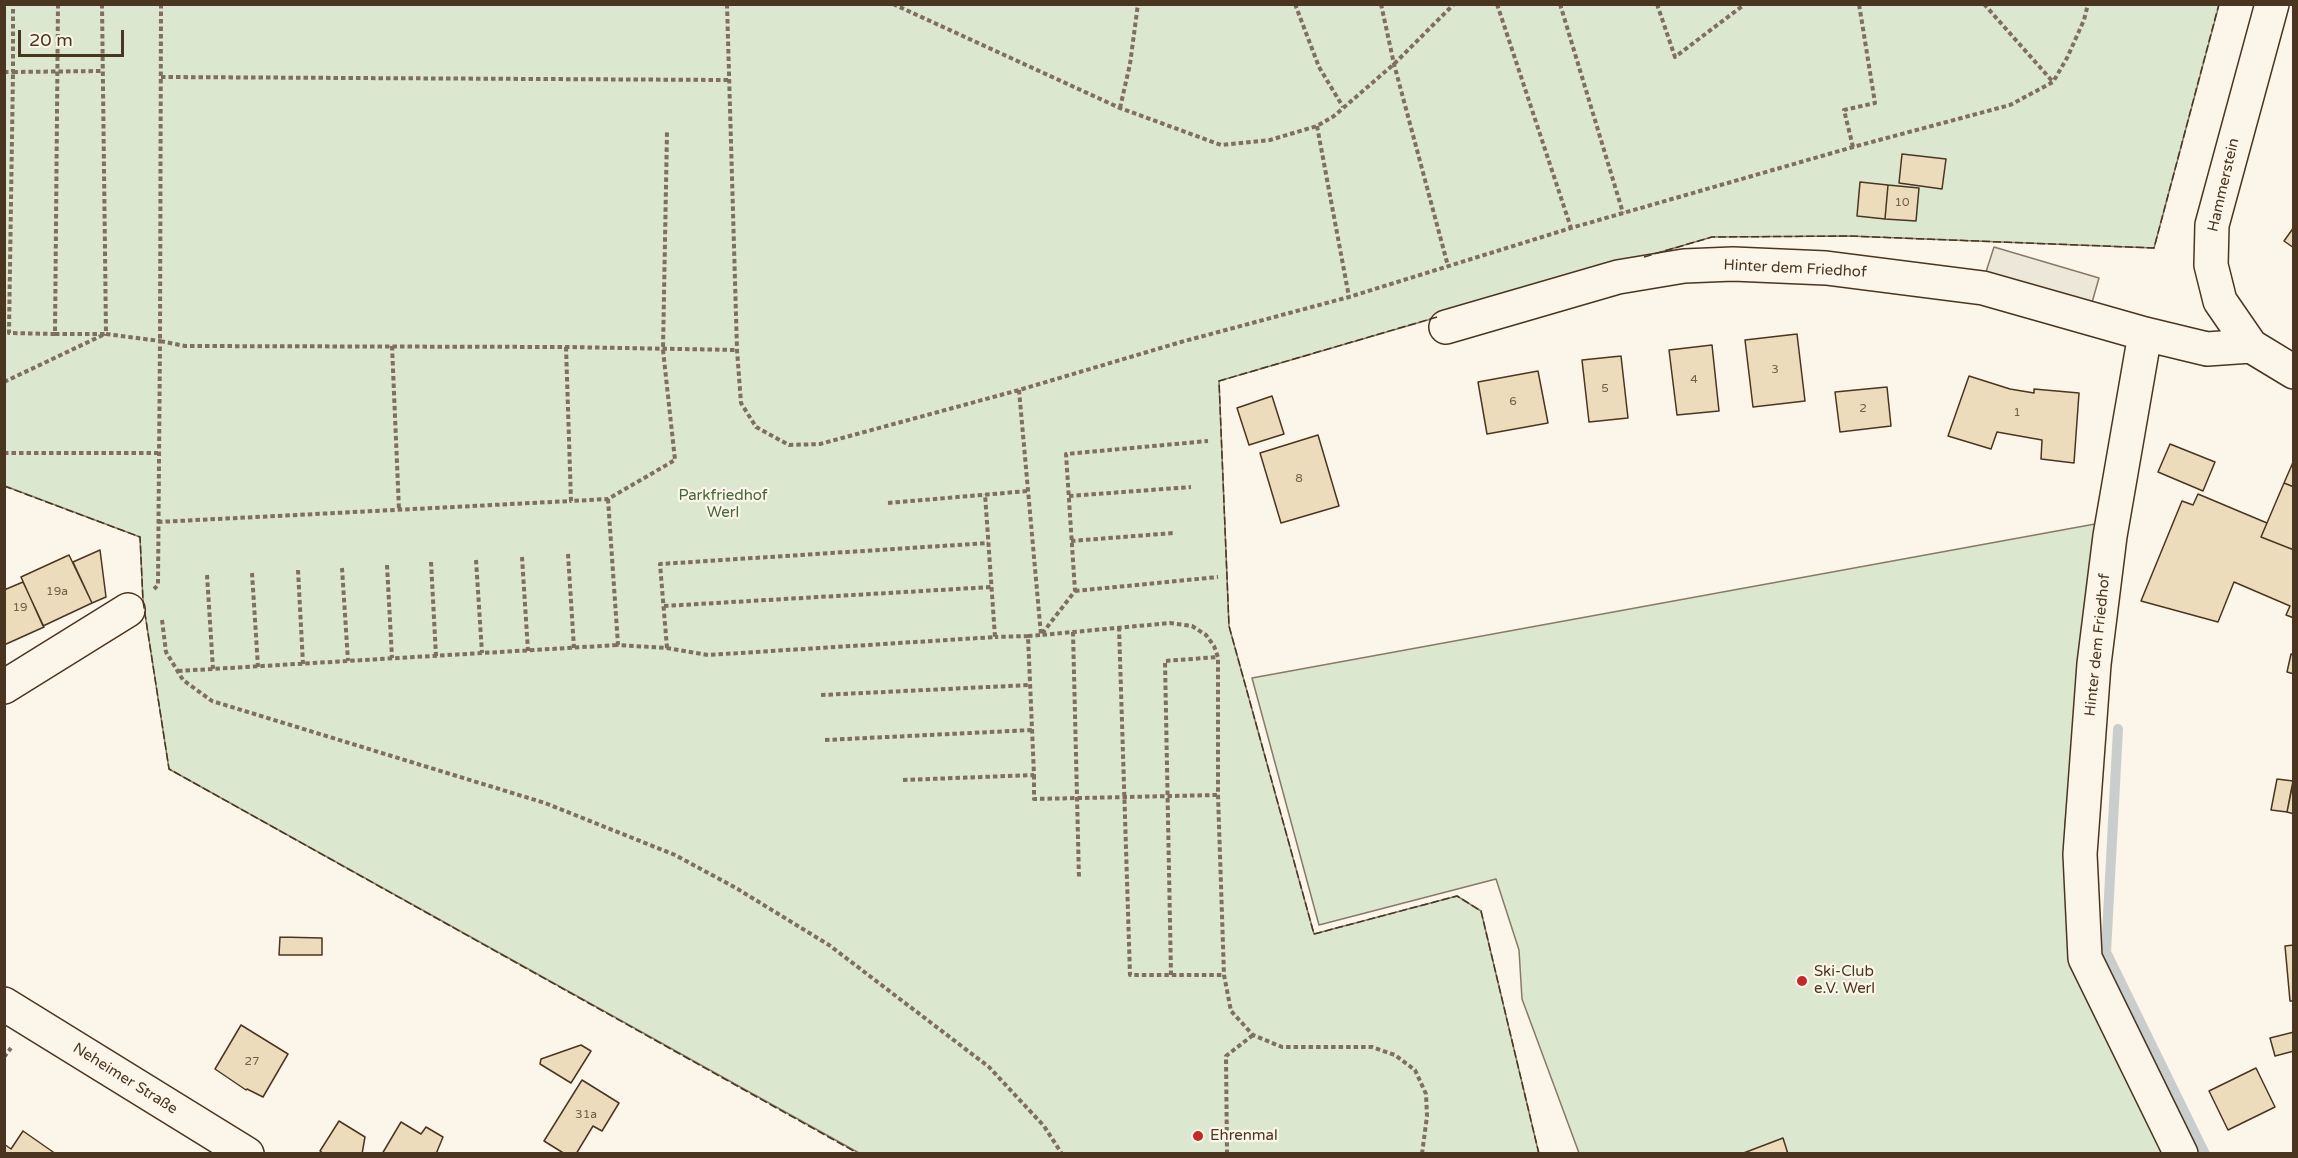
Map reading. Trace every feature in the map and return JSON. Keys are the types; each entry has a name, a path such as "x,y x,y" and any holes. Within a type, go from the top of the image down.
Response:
{"street":[{"name":"Hammerstein","path":"2272,4 2212,225 2211,265 2220,301 2251,346 2294,372"},
{"name":"Hinter dem Friedhof","path":"1446,327 1618,277 1684,266 1733,264 1827,268 1983,288 2145,334 2207,348 2251,346"},
{"name":"Hinter dem Friedhof","path":"2145,334 2110,536 2094,664 2080,854 2085,958 2181,1154"},
{"path":"4,687 139,602"},
{"name":"Neheimer Straße","path":"4,1004 247,1154"}],"path":[{"path":"13,4 7,333 105,334 185,346 737,350"},
{"path":"55,334 58,4"},
{"path":"102,4 105,334"},
{"path":"159,596 161,4"},
{"path":"727,4 737,350 741,403 756,427 789,445 820,444 1019,390 1181,342 1349,297 1623,213 2010,105 2053,82 2067,58 2084,20 2088,4"},
{"path":"893,4 1120,108 1221,145 1270,140 1317,126 1334,116 1394,64 1454,4"},
{"path":"1120,108 1130,64 1138,4"},
{"path":"1295,4 1319,67 1343,107"},
{"path":"1381,4 1394,64 1448,266"},
{"path":"1497,4 1571,228"},
{"path":"1560,4 1623,213"},
{"path":"1657,4 1676,57 1745,4"},
{"path":"1853,147 1844,110 1875,103 1859,4"},
{"path":"1984,4 2053,82"},
{"path":"4,72 101,71"},
{"path":"161,77 729,81"},
{"path":"1317,126 1349,297"},
{"path":"158,522 608,499 675,460 663,350 668,131"},
{"path":"4,382 105,334"},
{"path":"393,346 399,510"},
{"path":"566,347 571,501"},
{"path":"1019,390 1041,635"},
{"path":"1041,635 1075,591 1066,454 1208,441"},
{"path":"4,453 158,453"},
{"path":"1069,496 1191,487"},
{"path":"888,503 1028,491"},
{"path":"985,494 995,637"},
{"path":"608,499 618,645"},
{"path":"1071,541 1174,533"},
{"path":"667,648 660,564 988,543"},
{"path":"568,554 574,648"},
{"path":"522,557 528,651"},
{"path":"476,560 482,653"},
{"path":"431,562 436,656"},
{"path":"387,565 392,658"},
{"path":"342,568 348,661"},
{"path":"298,570 303,664"},
{"path":"252,573 258,667"},
{"path":"207,575 213,669"},
{"path":"1075,591 1218,577"},
{"path":"139,602 158,585"},
{"path":"664,606 991,587"},
{"path":"162,618 166,651 183,680 212,701 545,803 675,855 726,883 829,945 989,1067 1044,1126 1062,1154"},
{"path":"178,671 618,645 667,648 708,655 1028,636 1170,623 1192,626 1206,635 1218,657 1218,795 1224,975 1231,1011 1253,1035 1282,1047 1372,1047 1395,1055 1415,1070 1426,1094 1422,1154"},
{"path":"1119,627 1130,975 1224,975"},
{"path":"1073,632 1078,879"},
{"path":"1028,636 1034,799 1218,795"},
{"path":"1172,975 1166,661 1218,657"},
{"path":"821,695 1030,685"},
{"path":"825,740 1032,730"},
{"path":"903,780 1034,775"},
{"path":"1227,1154 1226,1056 1253,1035"}],"green space":[{"name":"Parkfriedhof Werl","path":"4,5 2219,5 2154,248 1849,236 1712,237 1219,381 1229,626 1314,934 1457,896 1481,911 1539,1154 859,1153 169,769 143,601 140,537 5,486"},
{"path":"2095,524 2065,825 2074,963 2167,1153 1579,1153 1522,999 1519,950 1496,879 1319,925 1252,678"}],"shaded area":[{"path":"1994,247 2099,278 2091,306 1985,275"}],"building":[{"path":"1902,154 1946,159 1942,189 1899,183"},
{"path":"1860,182 1888,185 1885,219 1857,216"},
{"path":"1888,185 1919,188 1916,221 1885,219"},
{"path":"2294,227 2294,248 2284,241"},
{"path":"1797,334 1805,401 1753,407 1745,340"},
{"path":"1712,345 1719,411 1677,415 1669,350"},
{"path":"1621,356 1628,418 1589,422 1582,360"},
{"path":"1538,371 1548,423 1487,434 1478,382"},
{"path":"1969,376 2010,389 2034,393 2034,389 2079,393 2074,463 2041,459 2042,440 1997,432 1991,449 1948,436"},
{"path":"1887,387 1891,426 1840,432 1835,392"},
{"path":"1272,396 1284,434 1249,445 1237,408"},
{"path":"1318,435 1339,506 1281,523 1260,453"},
{"path":"2170,444 2215,462 2203,491 2158,472"},
{"path":"2294,460 2294,487 2284,483"},
{"path":"2284,483 2294,487 2294,550 2261,537"},
{"path":"2198,494 2267,523 2261,537 2294,550 2294,618 2286,615 2290,606 2234,582 2218,622 2141,601 2182,501 2193,505"},
{"path":"100,550 106,597 92,603 73,562"},
{"path":"69,555 92,603 43,626 21,577"},
{"path":"23,582 44,627 4,645 4,590"},
{"path":"2291,654 2294,655 2294,674 2287,672"},
{"path":"2294,778 2294,814 2287,812"},
{"path":"2277,779 2293,781 2287,812 2271,810"},
{"path":"280,937 322,938 322,955 279,955"},
{"path":"2294,945 2294,1001 2290,1001 2285,946"},
{"path":"241,1025 288,1054 263,1097 246,1090 215,1069"},
{"path":"2294,1032 2294,1051 2275,1056 2270,1038"},
{"path":"581,1045 591,1051 571,1083 540,1064 541,1059"},
{"path":"2256,1068 2275,1107 2228,1130 2209,1091"},
{"path":"582,1080 619,1103 602,1131 593,1126 576,1154 565,1154 544,1141"},
{"path":"339,1121 365,1137 362,1154 324,1154 320,1151"},
{"path":"401,1122 421,1134 426,1127 443,1137 436,1154 382,1154"},
{"path":"23,1131 56,1154 4,1154 4,1144 11,1149"},
{"path":"1783,1138 1788,1154 1741,1154"}],"waterway":[{"path":"2118,729 2106,952 2205,1154"}],"fence":[{"path":"1644,257 1712,237 1849,236 2154,248 2219,4"},
{"path":"1437,317 1219,381 1229,626 1314,934 1457,896 1481,911 1539,1154"},
{"path":"4,486 140,537 143,601 169,769 859,1154"}],"place":[{"name":"Ski-Club e.V. Werl","path":"1802,981"},
{"name":"Ehrenmal","path":"1198,1136"}]}
